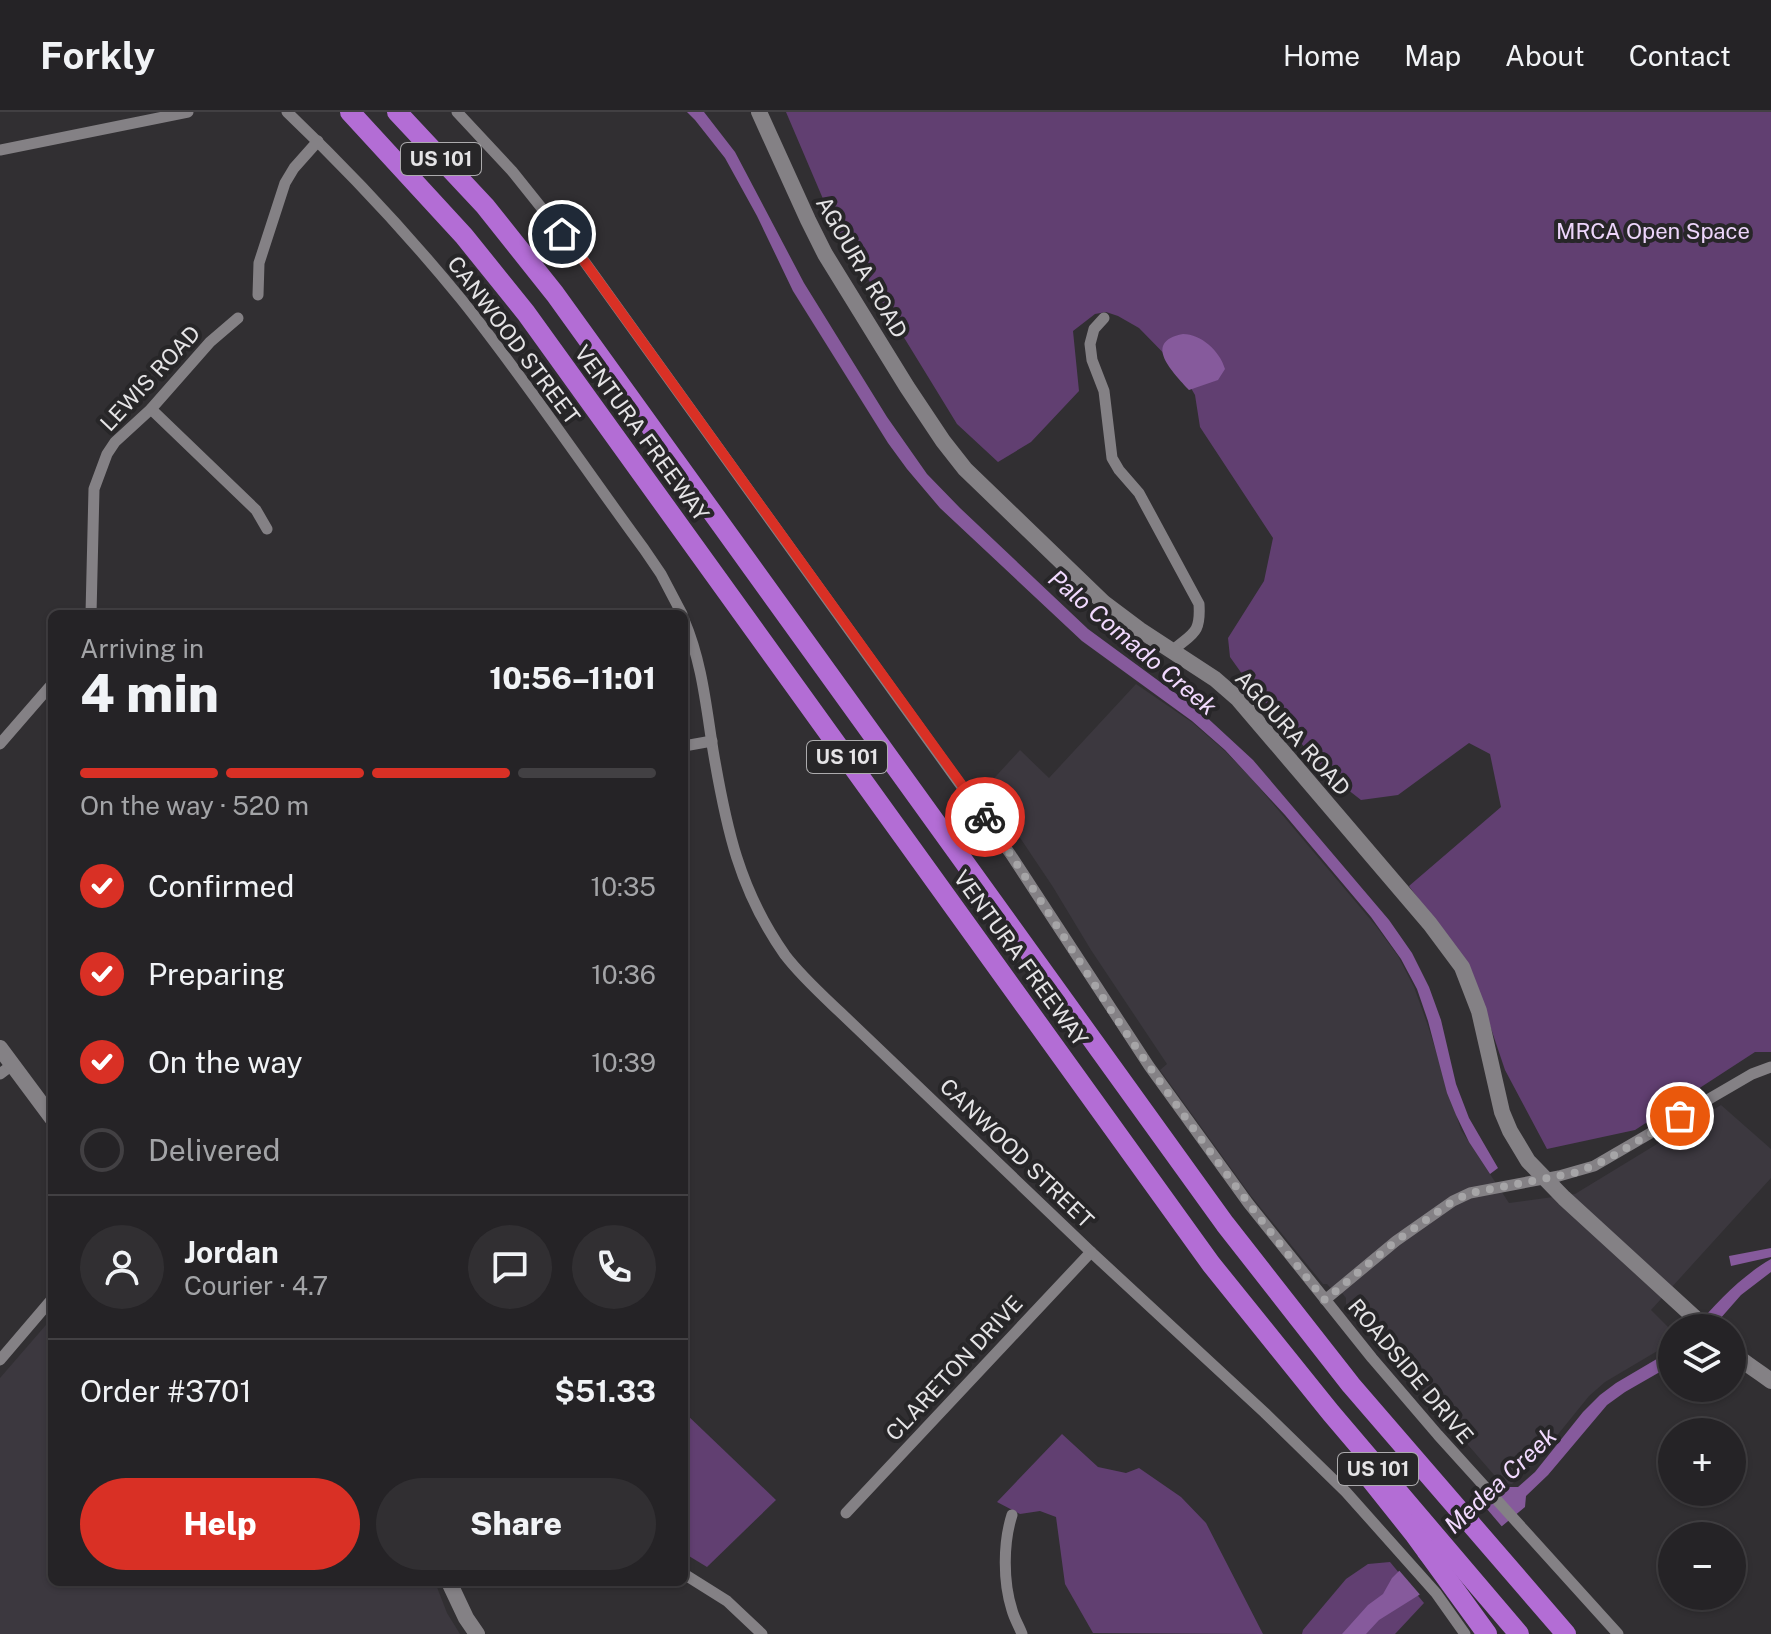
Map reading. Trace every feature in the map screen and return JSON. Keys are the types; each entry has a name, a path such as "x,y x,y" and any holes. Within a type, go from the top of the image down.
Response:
{"highway":[{"name":"VENTURA FREEWAY","path":"350,112 464,236 526,313 1211,1264 1420,1530 1450,1582 1519,1634"},
{"name":"VENTURA FREEWAY","path":"397,112 485,206 565,307 1225,1224 1351,1385 1566,1634"},
{"path":"416,112 464,163 485,206"},
{"path":"1450,1582 1487,1634"},
{"path":"1541,1605 1584,1634"}],"main road":[{"name":"AGOURA ROAD","path":"759,112 825,254 943,441 965,469 1104,603 1215,679 1238,699 1446,944 1462,967 1479,1011 1495,1088 1510,1131 1528,1161 1691,1314"},
{"path":"0,1048 6,1070 48,1114"},
{"path":"1746,1364 1771,1381"},
{"path":"1746,1364 1771,1393"},
{"path":"451,1586 477,1634"}],"street":[{"path":"0,150 188,112"},
{"name":"CANWOOD STREET","path":"287,112 400,227 461,299 644,549 680,610"},
{"name":"ROADSIDE DRIVE","path":"457,112 512,171 584,261 1011,855 1149,1066 1248,1203 1419,1414 1618,1634"},
{"path":"258,295 259,263 285,183 318,141"},
{"name":"LEWIS ROAD","path":"91,610 93,506 96,480 107,454 210,342 238,318"},
{"path":"1104,318 1094,329 1090,344 1092,360 1104,391 1112,458 1139,493 1199,604 1200,620 1195,632 1172,651"},
{"path":"151,409 256,510 267,529"},
{"name":"CANWOOD STREET","path":"688,631 700,665 724,813 737,860 759,911 786,955 840,1012 1311,1457 1407,1559 1450,1582 1465,1634"},
{"path":"0,744 48,689"},
{"path":"688,745 712,741"},
{"path":"1325,1300 1396,1241 1453,1201 1470,1193 1578,1172 1608,1159 1752,1074 1771,1067"},
{"name":"CLARETON DRIVE","path":"846,1513 1091,1252"},
{"path":"0,1360 48,1304"},
{"path":"1012,1515 1008,1526 1007,1583 1012,1611 1022,1634"},
{"path":"688,1577 727,1601 762,1634"}],"shaded area":[{"path":"687,112 704,112 735,152 804,283 887,417 927,474 1088,629 1201,712 1253,760 1389,920 1412,953 1429,987 1441,1020 1456,1084 1469,1118 1498,1168 1490,1174 1469,1142 1447,1093 1417,989 1401,959 1371,917 1225,750 1192,721 1082,641 940,508 888,443 793,291 725,158"},
{"path":"1183,334 1203,340 1219,356 1225,369 1218,380 1189,390 1169,367 1162,351 1164,344"},
{"path":"1136,684 1193,723 1225,751 1252,779 1398,956 1414,987 1461,1130 1509,1203 1575,1194 1721,1105 1771,1149 1771,1178 1651,1310 1658,1317 1658,1351 1605,1382 1589,1396 1538,1459 1512,1484 1501,1483 1346,1304 1342,1293 1338,1296 1327,1284 1323,1284 1251,1196 1160,1070 1167,1064 986,787 1020,750 1049,778"},
{"path":"1771,1248 1771,1257 1731,1266 1729,1256"},
{"path":"1771,1259 1771,1272 1741,1295 1724,1314 1707,1314 1739,1282"},
{"path":"48,1323 48,1586 437,1586 447,1613 460,1634 0,1634 0,1378"},
{"path":"1658,1358 1658,1373 1607,1405 1548,1475 1526,1496 1525,1507 1419,1595 1379,1620 1366,1634 1342,1634 1368,1605 1383,1594 1399,1571 1507,1487 1518,1487 1535,1472 1583,1412 1616,1383"}],"green space":[{"name":"MRCA Open Space","path":"786,112 1771,112 1771,1052 1755,1052 1635,1130 1547,1149 1505,1070 1472,972 1409,886 1501,807 1490,754 1469,743 1398,795 1361,800 1329,775 1250,685 1230,657 1228,638 1264,581 1273,538 1200,427 1195,395 1181,371 1139,328 1106,312 1095,314 1073,331 1079,391 1031,442 998,462 957,424 832,220"},
{"path":"688,1416 776,1500 707,1567 688,1555"},
{"path":"1062,1434 1098,1467 1126,1473 1139,1468 1181,1497 1206,1523 1263,1634 1093,1633 1065,1584 1056,1517 1040,1511 1020,1514 997,1502"},
{"path":"1390,1562 1424,1603 1395,1634 1302,1634 1346,1579 1368,1564"}],"pier":[{"path":"1481,1502 1504,1529 1442,1581 1419,1550"},
{"path":"1415,1553 1440,1582 1422,1597 1397,1568"}],"way so far":[{"path":"985,817 1149,1066 1248,1203 1325,1300 1396,1241 1453,1201 1470,1193 1578,1172 1608,1159 1680,1116"}],"route":[{"path":"562,234 985,817"}],"water label":[{"name":"Palo Comado Creek","path":"1133,642"},
{"name":"Medea Creek","path":"1500,1480"}]}
